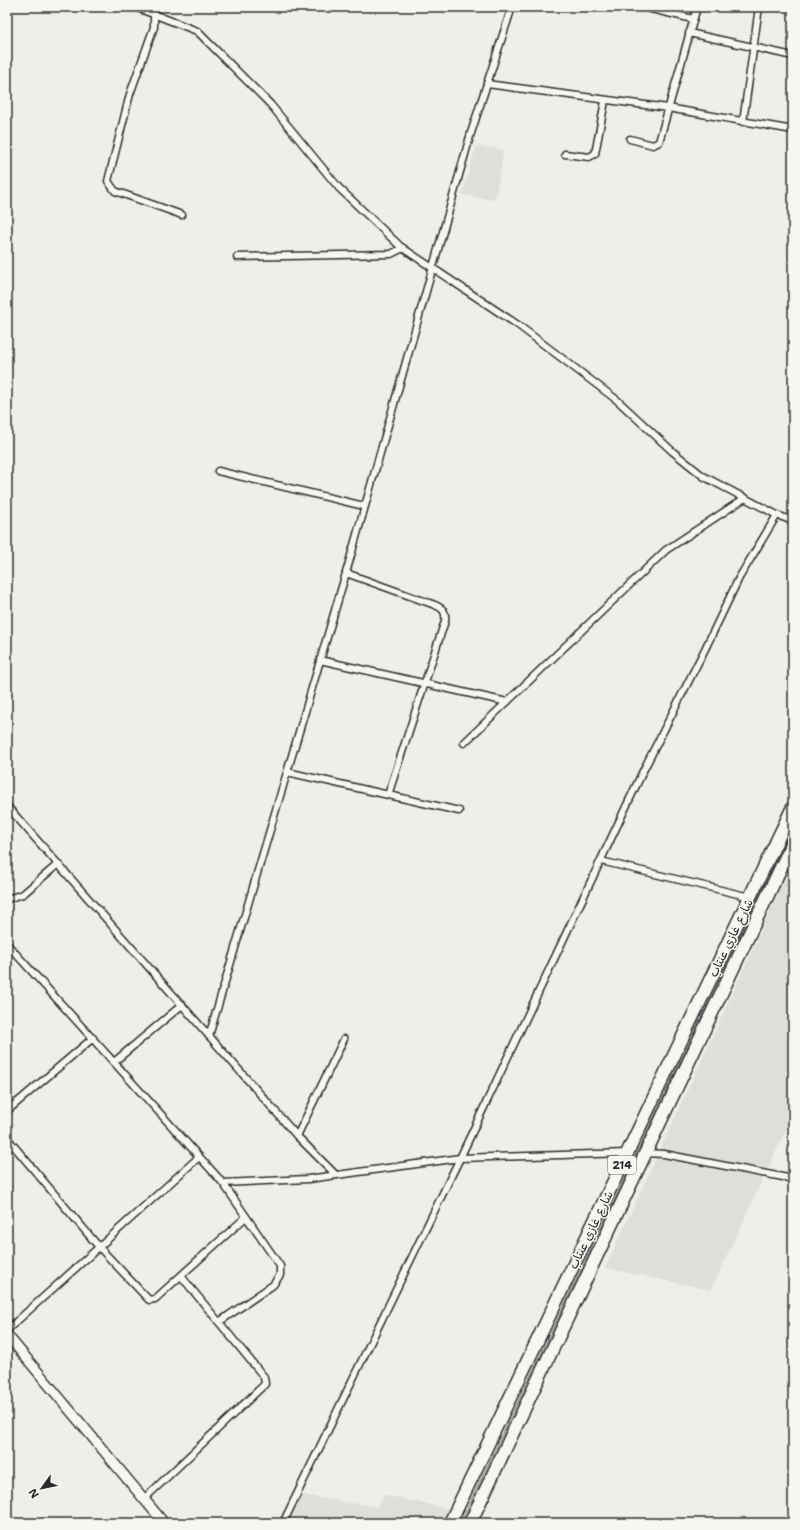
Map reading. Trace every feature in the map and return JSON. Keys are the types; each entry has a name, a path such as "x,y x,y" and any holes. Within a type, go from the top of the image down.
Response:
{"highway":[{"name":"شارع غازي عنتاب","path":"450,1523 793,807"},
{"name":"214","path":"470,1523 793,842"}],"street":[{"path":"135,7 197,32 270,104 339,188 403,248 518,325 617,400 672,451 703,476 777,515 793,521"},
{"path":"209,1036 346,573 432,268 487,84 512,7"},
{"path":"643,7 693,18"},
{"path":"630,139 653,145 659,142 697,7"},
{"path":"743,122 760,7"},
{"path":"154,14 154,28 130,94 108,181 115,191 182,215"},
{"path":"689,33 793,56"},
{"path":"487,84 605,101 668,108 793,130"},
{"path":"565,154 590,157 595,154 605,101"},
{"path":"237,257 391,254 403,248"},
{"path":"218,471 364,506"},
{"path":"464,743 666,550 745,498"},
{"path":"284,1523 601,861 739,578 777,515"},
{"path":"346,573 442,608 446,613 445,621 388,795"},
{"path":"320,660 507,702"},
{"path":"287,772 459,811"},
{"path":"7,806 57,865 297,1136 336,1175"},
{"path":"601,861 750,897"},
{"path":"7,899 23,894 57,865"},
{"path":"7,944 223,1183 280,1266 280,1275 273,1284 219,1322"},
{"path":"114,1062 182,1005"},
{"path":"7,1112 92,1038"},
{"path":"297,1136 344,1039"},
{"path":"7,1138 99,1247 149,1300 155,1299 246,1217"},
{"path":"223,1183 308,1178 460,1158 628,1153"},
{"path":"645,1153 664,1154 793,1179"},
{"path":"7,1330 199,1157"},
{"path":"144,1499 265,1384 264,1377 180,1276"},
{"path":"7,1335 164,1523"}],"shaded area":[{"path":"476,146 504,150 495,200 462,195"},
{"path":"793,826 793,834 464,1523 460,1523"},
{"path":"793,859 793,1114 711,1290 605,1268 751,953"},
{"path":"297,1494 376,1507 385,1495 451,1509 444,1523 283,1523"}]}
